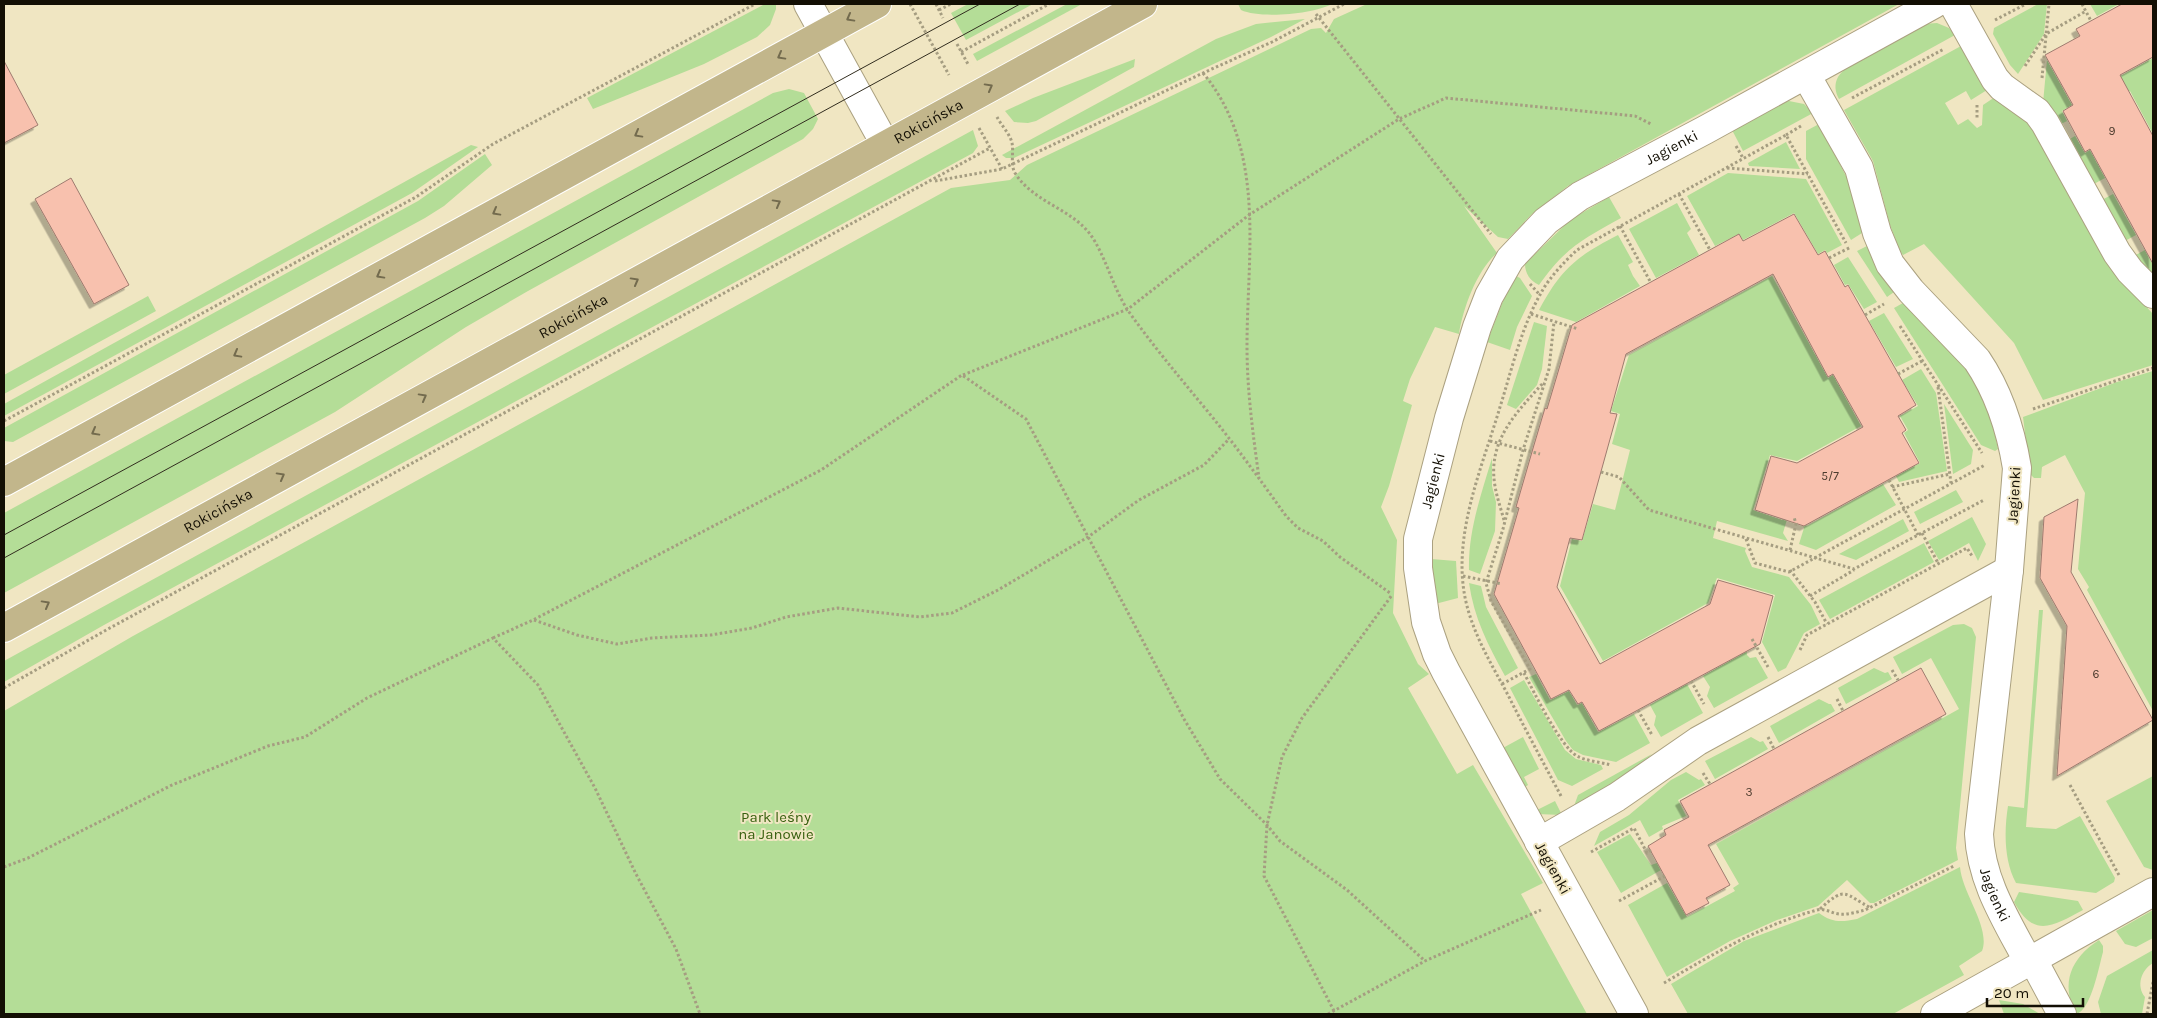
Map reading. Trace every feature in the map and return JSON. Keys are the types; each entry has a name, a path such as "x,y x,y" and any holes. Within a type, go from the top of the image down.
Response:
{"main road":[{"path":"4,482 877,4"},
{"name":"Rokicińska","path":"4,628 1143,4"}],"street":[{"path":"808,4 885,144"},
{"name":"Jagienki","path":"1634,1014 1446,672 1437,654 1426,622 1418,568 1418,539 1449,418 1477,327 1489,296 1510,260 1546,222 1580,196 1683,142 1934,4"},
{"path":"1953,4 1995,79 2039,115 2117,254 2130,271 2153,294"},
{"name":"Jagienki","path":"1806,75 1859,168 1877,233 1890,264 1911,291 1978,360 1986,372 2005,421 2017,468 2009,570 1981,816 1980,850 1982,864 1991,888 2062,1014"},
{"path":"1539,842 1633,786 1698,741 2009,570"},
{"path":"1935,1014 2153,892"}],"path":[{"path":"4,421 416,197 492,144 754,4"},
{"path":"910,4 952,79"},
{"path":"936,4 943,18"},
{"path":"939,10 951,4"},
{"path":"961,52 1049,4"},
{"path":"932,181 1002,169 1272,42 1317,16 1344,4"},
{"path":"1570,794 1562,798 1476,635 1469,616 1463,576 1463,549 1467,524 1490,441 1531,314 1540,295 1577,250 1827,111 2026,4"},
{"path":"2039,115 2049,4"},
{"path":"2082,4 2091,21"},
{"path":"2009,92 2046,34 2086,11"},
{"path":"1317,16 1510,260 1540,295"},
{"path":"957,44 971,69"},
{"path":"1203,73 1214,87 1231,116 1248,181 1248,400 1259,479"},
{"path":"4,867 28,858 172,785 268,746 305,737 367,698 534,620 821,470 962,375 1128,309 1249,215 1399,119 1446,98 1634,116 1683,142"},
{"path":"995,113 1012,142 1013,170 1030,190 1084,226 1098,247 1106,269 1128,309 1168,366 1229,439 1286,516 1298,528 1323,541 1340,557 1392,594 1426,622"},
{"path":"976,124 1002,169"},
{"path":"1786,135 1854,255"},
{"path":"4,688 108,629 990,148"},
{"path":"1725,168 1808,174"},
{"path":"1679,194 1710,250"},
{"path":"1620,226 1651,282"},
{"path":"1881,296 1885,304"},
{"path":"1531,314 1578,329"},
{"path":"1896,320 1983,456"},
{"path":"1502,684 1531,668 1490,601 1487,582 1505,522 1523,450 1549,369 1554,322"},
{"path":"1898,374 1922,360"},
{"path":"2005,421 2038,406 2153,368"},
{"path":"962,375 1026,419 1184,719 1220,779 1268,825 1280,841 1347,890 1425,961"},
{"path":"1505,522 1494,482 1494,458 1498,442 1508,422 1546,379"},
{"path":"1938,386 1951,483"},
{"path":"534,620 577,635 617,644 652,638 712,635 752,628 786,617 838,608 920,617 952,612 998,590 1088,537 1139,500 1204,465 1229,439"},
{"path":"1490,441 1540,454"},
{"path":"1746,538 1755,563 1790,570 1988,463"},
{"path":"1601,472 1619,477 1649,510 1854,570"},
{"path":"1892,487 1950,474"},
{"path":"1889,480 1904,509 1938,563"},
{"path":"1810,596 1854,570 1985,500"},
{"path":"1790,550 1796,524 1794,517"},
{"path":"1799,652 1807,635 1938,563 1967,548 1975,560"},
{"path":"1790,570 1810,596 1827,624"},
{"path":"1463,576 1502,584"},
{"path":"1334,1012 1264,876 1268,825 1282,758 1302,718 1392,594"},
{"path":"493,638 538,685 596,788 636,874 676,949 700,1014"},
{"path":"1752,639 1770,671"},
{"path":"1524,673 1566,745 1580,757 1618,767 1610,771"},
{"path":"1691,681 1705,707"},
{"path":"1638,710 1652,736"},
{"path":"2070,785 2120,877 2117,886"},
{"path":"1591,852 1634,828 1647,852 1651,850"},
{"path":"1820,909 1839,914 1852,914 1871,908 1956,865"},
{"path":"1618,901 1665,876"},
{"path":"1664,983 1736,941 1820,909 1840,893 1846,893 1871,908"},
{"path":"1328,1014 1425,961 1522,920 1569,896"},
{"path":"2147,1014 2153,982"}],"green space":[{"path":"765,4 776,4 776,9 770,25 757,37 704,64 593,109 587,98"},
{"path":"968,4 1033,4 966,40 951,13"},
{"path":"1067,4 1082,4 977,61 973,54"},
{"path":"1238,4 1332,4 1300,13 1273,15 1250,13 1241,10"},
{"name":"Park leśny na Janowie","path":"1367,4 1899,4 1568,186 1532,214 1508,239 1498,237 1464,206 1497,253 1477,279 1464,313 1459,334 1435,327 1410,379 1403,401 1412,405 1389,486 1381,507 1397,540 1393,613 1418,664 1429,674 1408,688 1457,774 1473,765 1543,883 1521,894 1587,1014 4,1014 4,711 133,636 951,188 1010,180 1027,165 1311,29 1321,28 1326,33 1334,19"},
{"path":"2038,4 2047,4 2044,34 2018,74 2010,65 1993,34 1994,28"},
{"path":"2090,4 2119,4 2097,16"},
{"path":"1305,19 1271,37 1014,158 1006,158 1002,155 1216,39 1256,24"},
{"path":"1937,23 1949,28 1955,35 1839,99 1835,88 1836,82 1838,77 1853,63 1924,24"},
{"path":"1961,46 1987,90 1971,100 1966,91 1945,103 1958,125 1968,119 1977,128 1982,125 1983,105 1995,97 2032,123 2121,279 2153,314 2153,365 2043,400 2014,343 1924,244 1903,255 1900,251 1890,225 1873,161 1844,110"},
{"path":"2153,58 2153,134 2130,91 2116,97 2108,83"},
{"path":"1135,59 1134,67 1036,121 1028,123 1014,122 1005,111 1033,98"},
{"path":"2047,60 2072,105 2062,111 2067,121 2059,125 2043,103"},
{"path":"789,89 804,93 818,119 813,129 803,139 466,327 335,412 4,593 4,513 773,93"},
{"path":"1789,101 1804,104 1813,113 1743,151 1732,130 1781,103"},
{"path":"1819,124 1848,180 1862,233 1851,240 1806,159 1806,131"},
{"path":"973,130 978,146 973,153 104,625 4,682 4,661"},
{"path":"2075,136 2085,153 2090,150 2105,178 2092,185 2068,140"},
{"path":"1786,142 1800,169 1749,166 1748,163"},
{"path":"471,145 478,147 412,193 4,416 4,404"},
{"path":"485,154 492,165 444,206 425,218 13,442 4,441 4,428 418,201"},
{"path":"1728,173 1806,179 1842,245 1827,253 1825,250 1818,254 1794,213 1743,240 1739,234 1715,246 1687,196"},
{"path":"2113,194 2136,235 2123,242 2100,201"},
{"path":"1609,197 1621,218 1596,232 1566,253 1548,272 1539,285 1533,281 1527,274 1525,264 1570,220"},
{"path":"1677,203 1691,229 1687,233 1699,255 1656,278 1629,229"},
{"path":"1618,235 1633,262 1628,265 1640,286 1576,322 1539,310 1555,284 1571,265 1591,250"},
{"path":"1867,246 1877,269 1894,292 1887,297 1857,251"},
{"path":"2145,250 2153,265 2153,279 2132,257"},
{"path":"1848,257 1877,302 1864,309 1848,284 1845,285 1834,265"},
{"path":"1516,276 1520,278 1532,296 1517,327 1510,350 1487,342 1505,296"},
{"path":"1772,276 1828,378 1833,375 1861,426 1797,461 1770,455 1753,510 1782,520 1784,515 1788,516 1783,533 1788,541 1717,521 1713,538 1746,548 1745,551 1752,567 1789,577 1811,605 1820,624 1804,633 1786,668 1778,672 1762,642 1775,595 1717,578 1708,603 1603,661 1560,586 1572,539 1582,541 1593,504 1615,510 1630,450 1612,444 1620,414 1611,411 1629,355"},
{"path":"148,296 156,311 4,394 4,375"},
{"path":"1903,303 1968,370 1991,415 1998,449 1995,451 1981,445 1894,308"},
{"path":"1884,313 1913,359 1896,367 1869,321"},
{"path":"1534,322 1547,326 1542,369 1537,385 1516,409 1507,405"},
{"path":"1921,369 1936,393 1947,471 1899,482 1896,476 1920,463 1904,433 1908,430 1900,416 1918,406 1902,380"},
{"path":"2153,371 2153,711 2087,590 2089,587 2078,569 2085,493 2065,455 2042,467 2041,478 2034,478 2030,474 2023,417 2117,382"},
{"path":"1944,404 1973,450 1971,464 1953,474"},
{"path":"1492,458 1492,486 1496,502 1495,531 1480,574 1469,570 1469,556 1476,513"},
{"path":"1883,484 1896,505 1816,550 1799,544 1804,528 1797,516 1800,514 1807,526"},
{"path":"1956,490 1963,502 1920,524 1914,512"},
{"path":"1972,517 1986,544 1978,561 1969,543 1939,560 1928,541"},
{"path":"1903,519 1909,531 1856,560 1839,554"},
{"path":"1924,543 1934,562 1830,619 1819,600"},
{"path":"1431,559 1456,561 1458,598 1435,604"},
{"path":"1469,583 1481,586 1486,607 1518,668 1505,676 1474,608"},
{"path":"2039,610 2043,610 2026,827 2056,829 2080,816 2115,878 2114,882 2096,893 2016,883 2007,856 2006,825 2008,806 2024,808"},
{"path":"1964,624 1972,628 1976,637 1956,848 1958,860 1874,903 1870,903 1847,880 1818,906 1777,920 1730,941 1667,977 1628,905 1667,883 1687,917 1735,891 1733,888 1739,884 1716,844 1959,709 1931,658 1902,674 1893,657 1953,625"},
{"path":"1746,647 1747,655 1750,658 1756,657 1768,678 1714,708 1707,696 1710,687 1703,676 1740,655 1738,650"},
{"path":"1874,668 1885,673 1888,672 1892,679 1846,704 1838,688"},
{"path":"1536,674 1550,700 1569,691 1577,705 1582,703 1598,732 1634,714 1650,743 1616,762 1583,755 1573,750 1529,677"},
{"path":"1524,680 1565,750 1576,759 1601,765 1603,769 1572,786 1558,780 1510,688"},
{"path":"1687,684 1703,713 1661,737 1654,725 1656,716 1650,705"},
{"path":"1819,699 1831,704 1835,711 1779,743 1770,726"},
{"path":"1523,737 1539,769 1524,777 1528,785 1525,787 1537,810 1555,801 1562,815 1537,814 1501,749"},
{"path":"1751,737 1760,742 1763,741 1768,749 1715,779 1705,761"},
{"path":"1652,754 1620,782 1573,809 1578,795"},
{"path":"1686,772 1699,780 1701,779 1705,785 1678,800 1686,816 1662,826 1663,829 1649,837 1640,820 1594,846 1600,832 1629,815 1671,780"},
{"path":"2153,776 2153,870 2144,867 2106,801"},
{"path":"1630,834 1651,865 1657,863 1661,870 1621,893 1597,852"},
{"path":"1960,867 1983,932 1984,942 1982,951 1959,966 1964,975 1893,1014 1688,1014 1671,984 1744,941 1819,913 1828,919 1837,921 1857,919"},
{"path":"2019,892 2078,901 2083,910 2053,924 2037,925 2021,914 2014,902"},
{"path":"2153,910 2153,938 2136,947 2125,944 2116,931"},
{"path":"2099,940 2103,946 2103,952 2094,987 2086,1005 2076,1014 2069,992 2071,972 2081,955"},
{"path":"2153,950 2153,963 2145,970 2140,983 2145,997 2142,1014 2101,1014 2098,1002 2107,976"},
{"path":"1999,1000 2023,1004 2040,1014 2004,1014"}],"building":[{"path":"2122,4 2153,4 2153,57 2120,75 2153,136 2153,264 2090,149 2085,152 2063,111 2073,105 2045,55 2080,36 2076,29"},
{"path":"4,61 38,125 4,143"},
{"path":"71,178 129,285 94,304 35,199"},
{"path":"1794,214 1818,255 1825,251 1845,287 1848,285 1916,405 1898,416 1906,430 1902,433 1919,463 1804,526 1755,510 1771,456 1797,463 1863,427 1833,374 1828,377 1773,274 1626,354 1610,413 1617,414 1582,540 1570,538 1557,587 1600,664 1710,604 1718,580 1773,596 1760,644 1599,731 1582,702 1578,704 1569,690 1551,699 1494,594 1519,508 1516,507 1572,325 1739,234 1743,241"},
{"path":"2078,499 2071,572 2153,720 2057,776 2067,626 2040,578 2044,517"},
{"path":"1921,668 1946,714 1708,845 1730,885 1706,898 1709,903 1686,915 1648,846 1666,835 1664,830 1689,817 1680,801"}],"tram line":[{"path":"4,535 980,4"},
{"path":"4,558 1020,4"}]}
